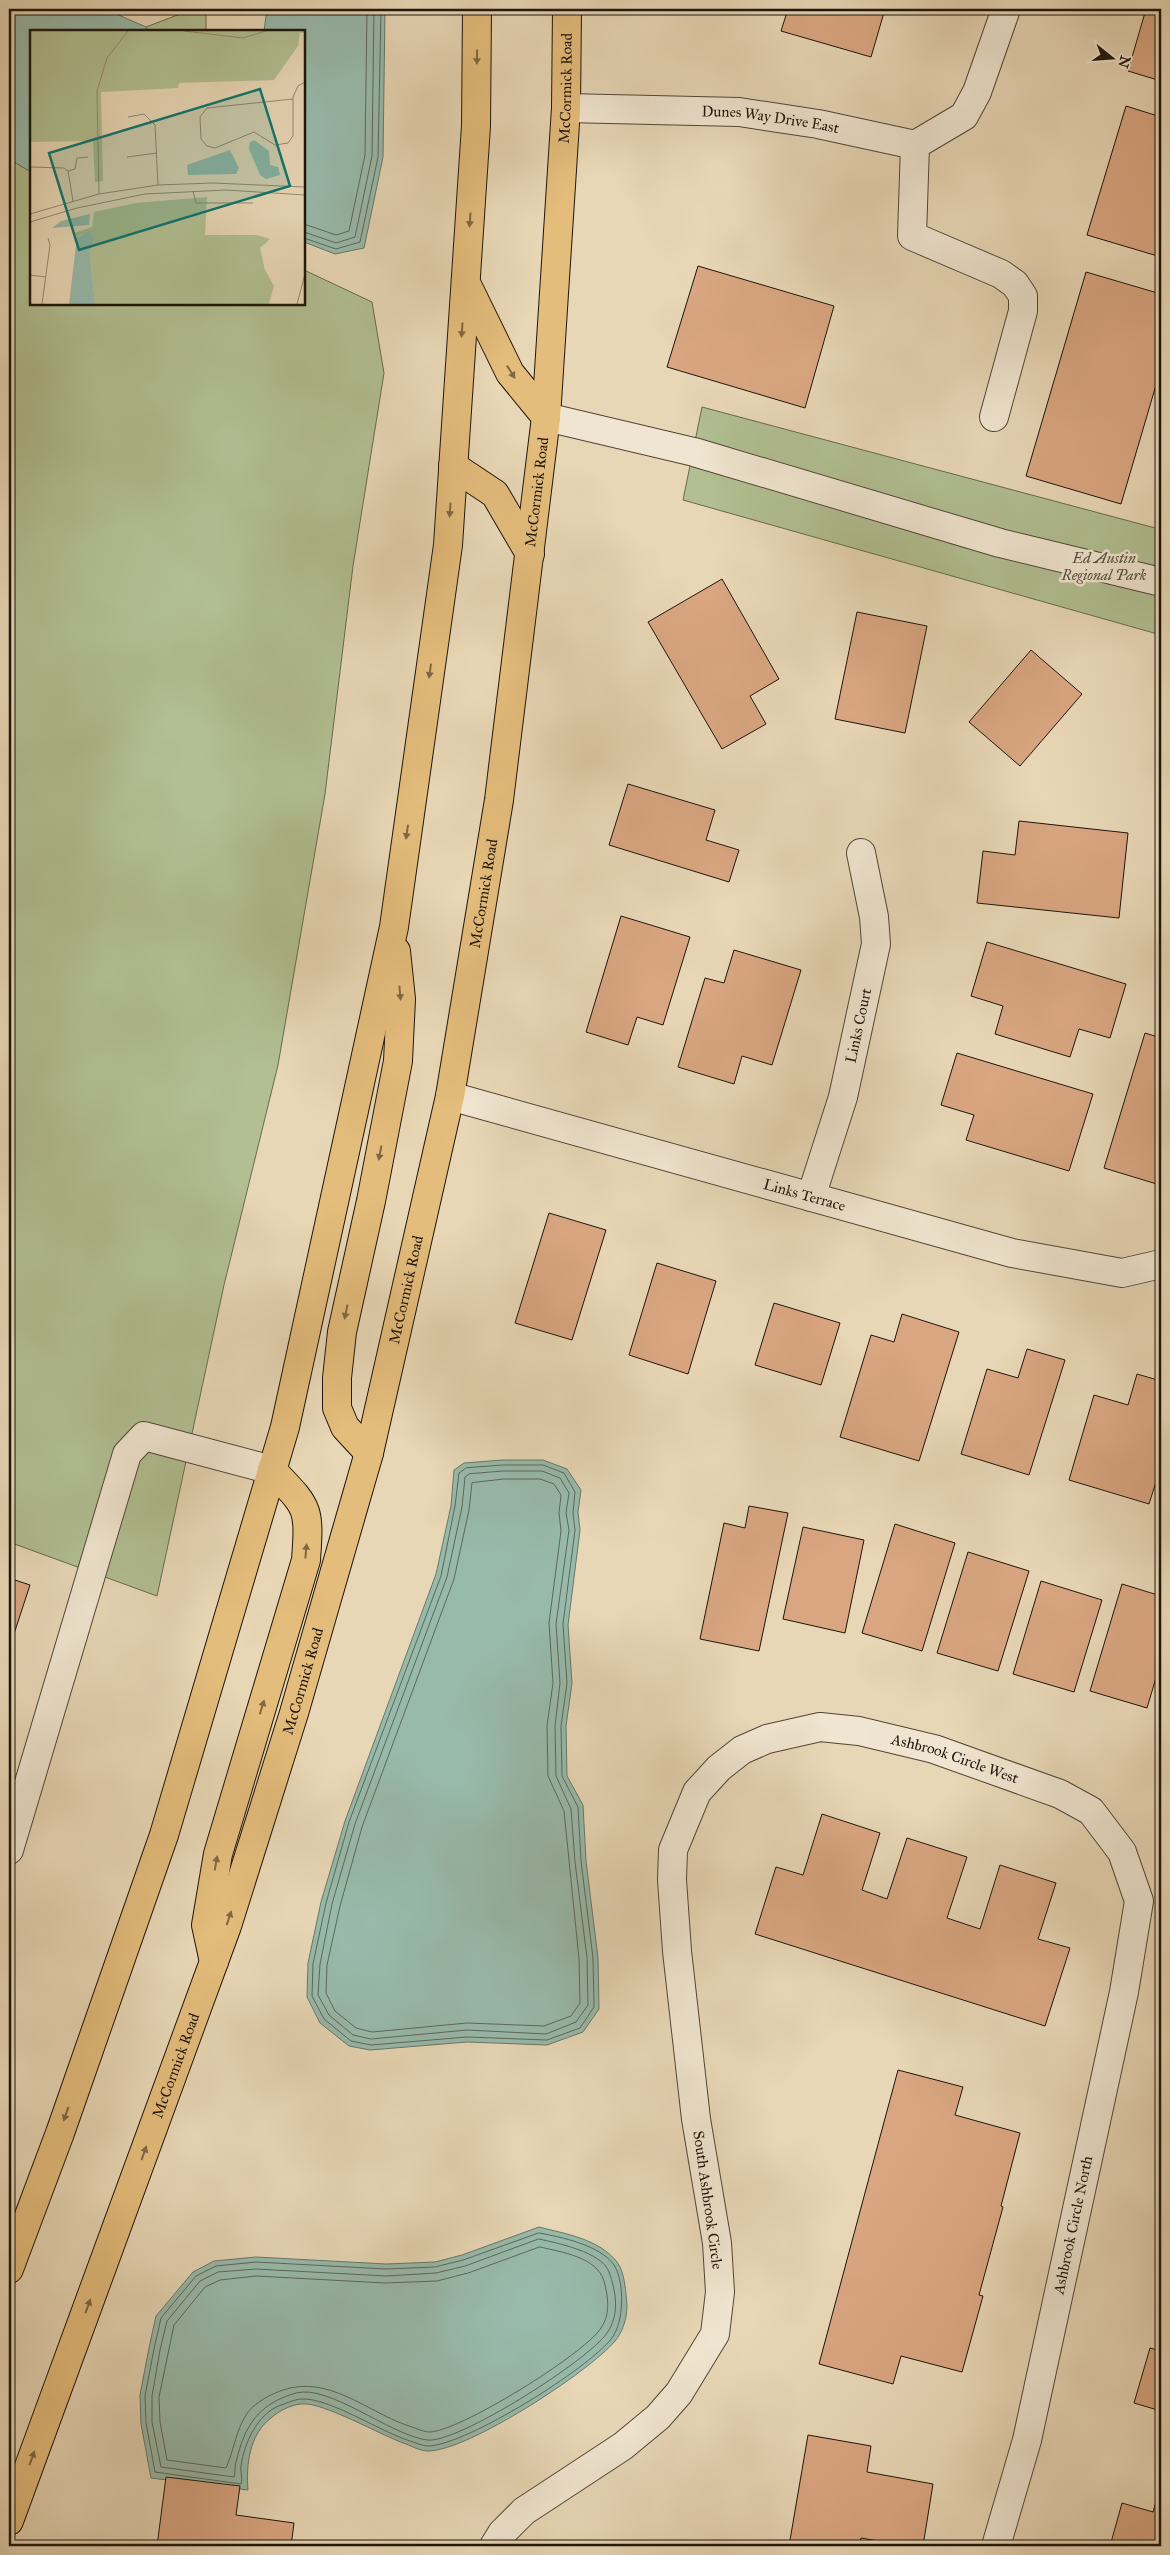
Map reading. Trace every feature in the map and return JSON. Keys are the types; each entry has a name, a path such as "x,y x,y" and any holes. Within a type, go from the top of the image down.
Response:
{"main road":[{"path":"9,2269 60,2133 164,1835 285,1427 394,927 448,545 476,126 477,9"},
{"name":"McCormick Road","path":"9,2521 214,1962 294,1713 369,1453 450,1096 499,800 546,418 566,108 567,9"},
{"path":"466,281 510,373 546,418"},
{"path":"453,466 495,494 530,554"},
{"path":"369,1453 345,1427 337,1408 337,1378 342,1332 371,1201 398,1062 401,999 394,927"},
{"path":"214,1962 206,1925 218,1854 306,1560 309,1523 303,1502 272,1470"}],"street":[{"path":"994,417 1023,311 1023,296 1015,284 1001,274 912,236 915,145 964,116 977,92 1006,9"},
{"name":"Dunes Way Drive East","path":"566,108 739,112 818,124 915,145"},
{"path":"546,418 694,452 1000,543 1161,582"},
{"name":"Links Court","path":"811,1197 843,1097 876,944 874,917 861,853"},
{"name":"Links Terrace","path":"450,1096 1012,1253 1122,1273 1161,1264"},
{"path":"9,1850 127,1454 144,1436 272,1470"},
{"name":"Ashbrook Circle West","path":"718,1768 742,1750 767,1739 820,1727 859,1731 934,1749 1060,1794 1090,1811 1122,1852 1139,1901"},
{"name":"South Ashbrook Circle","path":"494,2546 502,2533 524,2511 623,2446 658,2417 679,2393 715,2334 720,2292 717,2243 696,2119 672,1880 674,1850 697,1792 718,1768"},
{"name":"Ashbrook Circle North","path":"996,2546 1027,2440 1124,1992 1139,1901"}],"green space":[{"path":"193,9 206,9 206,30 148,30 146,27"},
{"path":"9,159 30,171 30,305 305,305 305,270 372,302 384,373 353,566 325,794 278,1065 224,1285 157,1596 9,1542"},
{"name":"Ed Austin Regional Park","path":"702,407 1159,529 1161,522 1161,635 683,500"}],"water":[{"path":"9,9 105,9 146,27 148,30 30,30 30,171 9,159"},
{"path":"267,9 385,9 383,157 364,248 335,254 305,242 305,30 264,30"},
{"path":"503,1460 543,1460 567,1469 581,1490 578,1512 580,1530 568,1625 572,1683 566,1726 567,1776 583,1805 586,1861 598,1958 599,2009 583,2032 547,2045 467,2042 370,2050 349,2046 320,2023 307,1997 308,1963 321,1902 345,1821 436,1574 451,1506 454,1470 464,1463"},
{"path":"539,2227 581,2238 610,2254 622,2271 627,2306 624,2324 615,2341 601,2355 580,2371 527,2408 470,2438 446,2448 428,2451 417,2449 395,2440 337,2413 301,2404 274,2415 258,2433 250,2451 248,2490 151,2478 141,2424 140,2395 149,2348 156,2316 193,2272 214,2261 256,2257 386,2264 435,2262 462,2255"}],"building":[{"path":"788,9 885,9 871,57 781,31"},
{"path":"1146,9 1161,9 1161,81 1128,71"},
{"path":"1126,106 1161,117 1161,257 1087,235"},
{"path":"698,266 834,306 805,408 667,367"},
{"path":"1086,272 1161,294 1161,368 1121,504 1026,476"},
{"path":"722,579 779,679 750,696 766,724 722,749 648,622"},
{"path":"857,612 927,626 905,733 835,719"},
{"path":"1031,650 1082,694 1020,766 969,722"},
{"path":"628,784 715,810 706,840 739,850 729,882 609,845"},
{"path":"1019,821 1128,833 1119,918 977,903 983,851 1015,855"},
{"path":"621,916 690,937 663,1025 637,1017 628,1045 586,1032"},
{"path":"987,942 1126,984 1110,1038 1079,1029 1070,1057 995,1034 1003,1006 971,996"},
{"path":"734,950 801,970 772,1065 742,1056 734,1084 678,1067 705,978 724,983"},
{"path":"1145,1033 1161,1038 1160,1185 1104,1168"},
{"path":"957,1053 1093,1094 1069,1171 966,1140 974,1115 941,1105"},
{"path":"549,1213 606,1230 572,1340 515,1323"},
{"path":"657,1263 716,1281 688,1374 629,1355"},
{"path":"774,1303 840,1323 821,1385 755,1365"},
{"path":"902,1314 959,1332 919,1461 840,1437 871,1335 894,1342"},
{"path":"1027,1349 1065,1360 1029,1475 961,1454 987,1369 1018,1378"},
{"path":"1137,1374 1161,1381 1161,1466 1149,1504 1069,1480 1094,1395 1128,1405"},
{"path":"749,1506 788,1513 759,1651 700,1639 724,1523 745,1528"},
{"path":"895,1524 955,1543 922,1651 862,1633"},
{"path":"803,1527 864,1540 845,1633 783,1619"},
{"path":"968,1552 1029,1571 998,1671 937,1653"},
{"path":"9,1578 30,1585 9,1649"},
{"path":"1041,1581 1102,1600 1074,1692 1013,1674"},
{"path":"1122,1584 1161,1596 1161,1661 1147,1708 1090,1691"},
{"path":"822,1814 880,1833 862,1890 887,1899 907,1838 967,1857 947,1918 980,1929 1000,1865 1056,1883 1038,1939 1070,1948 1045,2026 755,1934 776,1867 803,1875"},
{"path":"898,2070 963,2087 955,2115 1020,2133 1001,2206 1003,2207 979,2295 983,2296 962,2372 901,2356 893,2384 819,2364"},
{"path":"1150,2348 1161,2351 1161,2411 1134,2403"},
{"path":"808,2435 871,2446 867,2472 933,2484 923,2546 906,2546 861,2538 859,2546 789,2546"},
{"path":"166,2477 240,2486 236,2515 294,2523 291,2546 157,2546"},
{"path":"1161,2485 1161,2546 1110,2546 1122,2503 1153,2512"}]}
